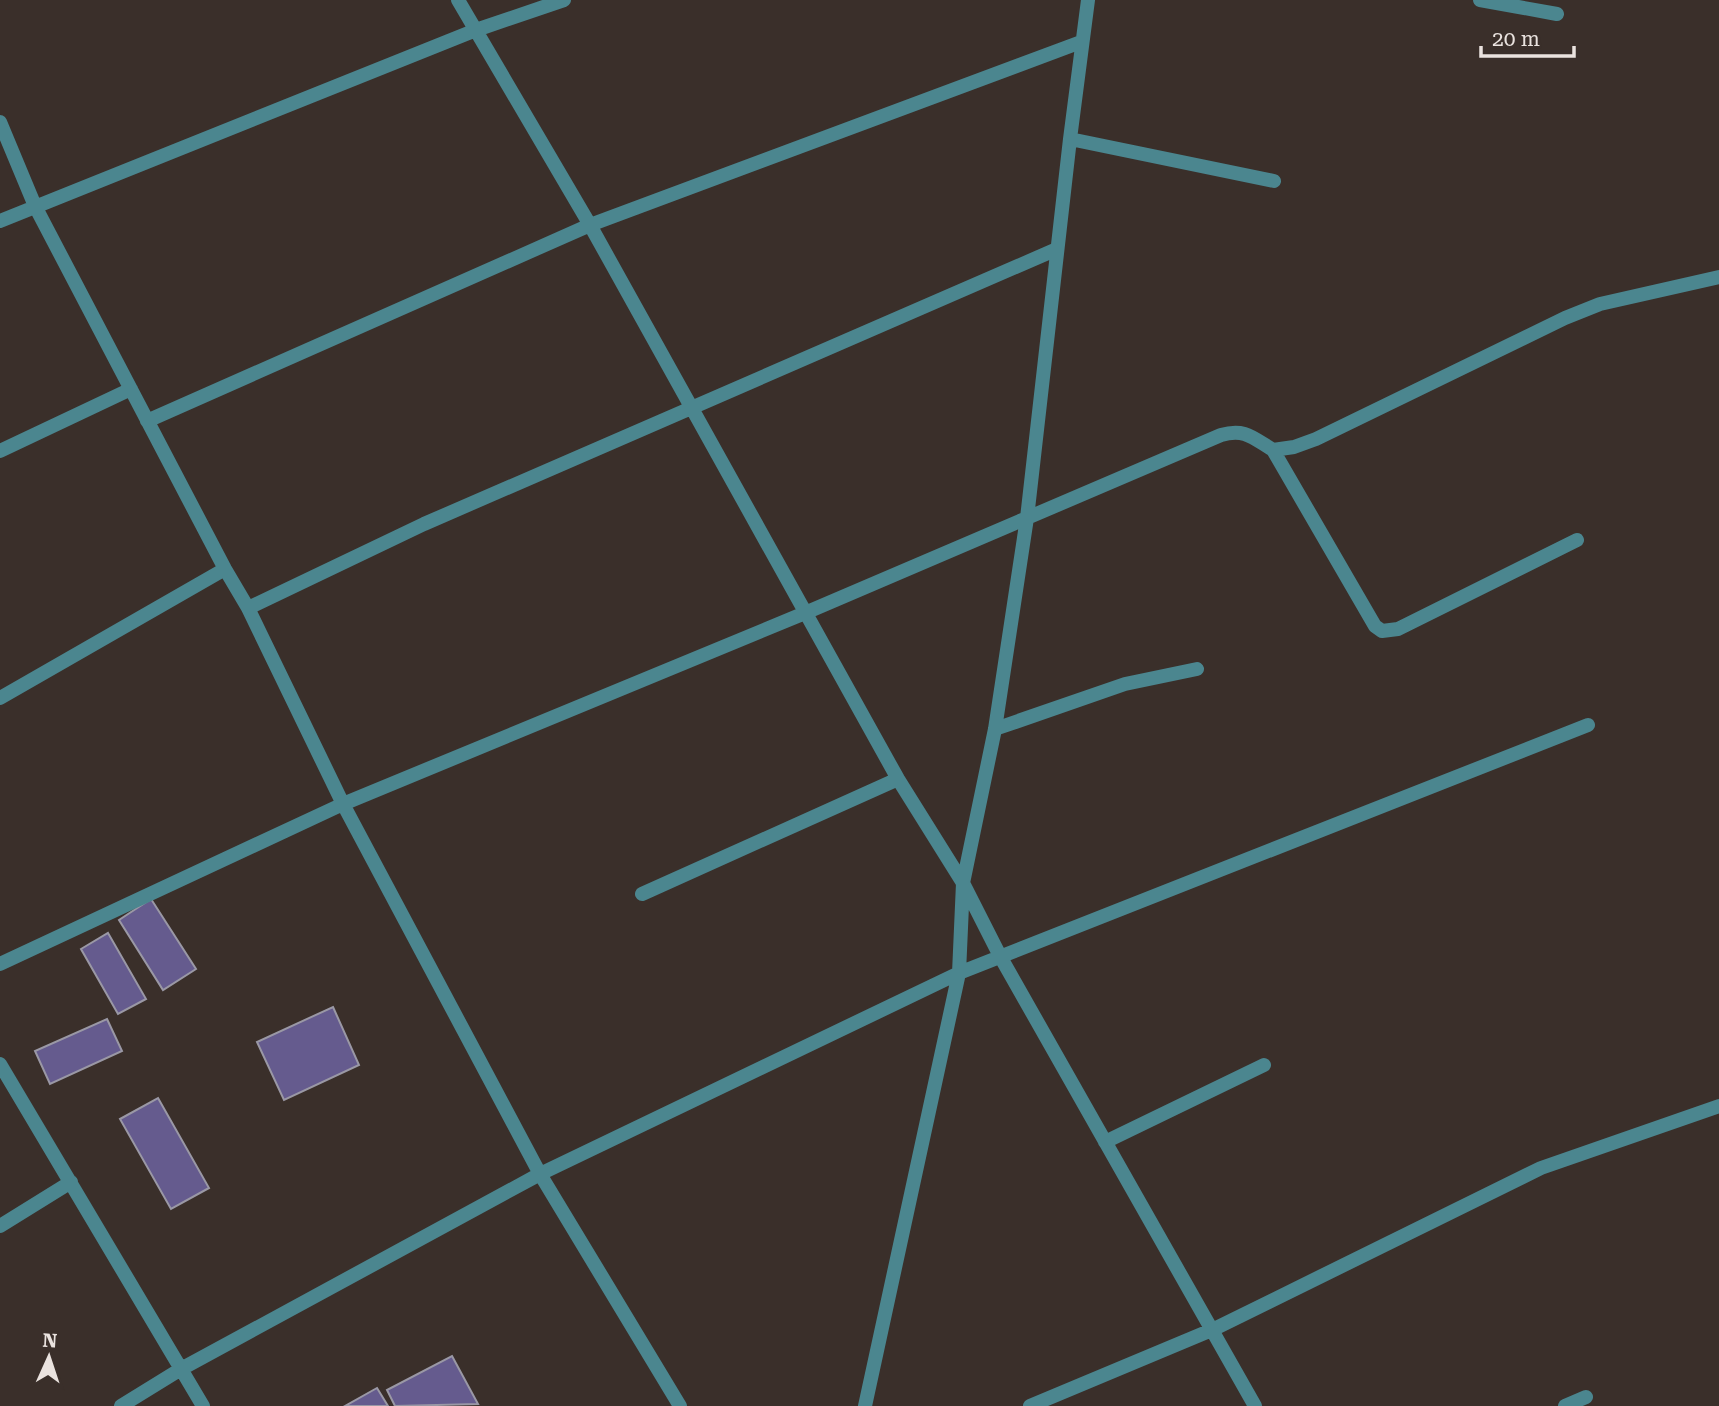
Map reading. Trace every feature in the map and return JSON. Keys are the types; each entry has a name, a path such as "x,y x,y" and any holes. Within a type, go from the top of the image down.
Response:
{"street":[{"path":"458,0 590,225 898,779 963,883 1000,956 1214,1329 1255,1406"},
{"path":"0,221 476,30 564,0"},
{"path":"865,1406 959,973 963,883 995,729 1027,518 1069,139 1088,0"},
{"path":"1480,0 1557,14"},
{"path":"147,421 590,225 1081,42"},
{"path":"0,122 35,206 248,608 343,804 540,1174 680,1406"},
{"path":"1069,139 1274,181"},
{"path":"248,608 424,524 1057,249"},
{"path":"1273,450 1294,447 1316,439 1565,318 1600,304 1719,277"},
{"path":"0,450 131,389"},
{"path":"0,964 343,804 805,613 1234,431 1244,432 1273,450 1375,626 1382,631 1398,629 1577,540"},
{"path":"0,698 225,569"},
{"path":"995,729 1125,684 1197,669"},
{"path":"121,1406 181,1369 540,1174 959,973 1588,724"},
{"path":"642,894 898,779"},
{"path":"0,1064 203,1406"},
{"path":"1105,1142 1264,1065"},
{"path":"1030,1406 1214,1329 1541,1168 1719,1106"},
{"path":"0,1226 71,1182"},
{"path":"1565,1406 1586,1398"}],"building":[{"path":"151,899 196,969 163,990 119,920"},
{"path":"108,933 146,999 118,1014 81,949"},
{"path":"333,1007 359,1065 284,1100 257,1042"},
{"path":"107,1019 122,1051 50,1084 35,1051"},
{"path":"158,1098 209,1188 171,1209 120,1119"},
{"path":"452,1356 478,1404 395,1406 387,1390"},
{"path":"377,1388 388,1406 345,1406"}]}
